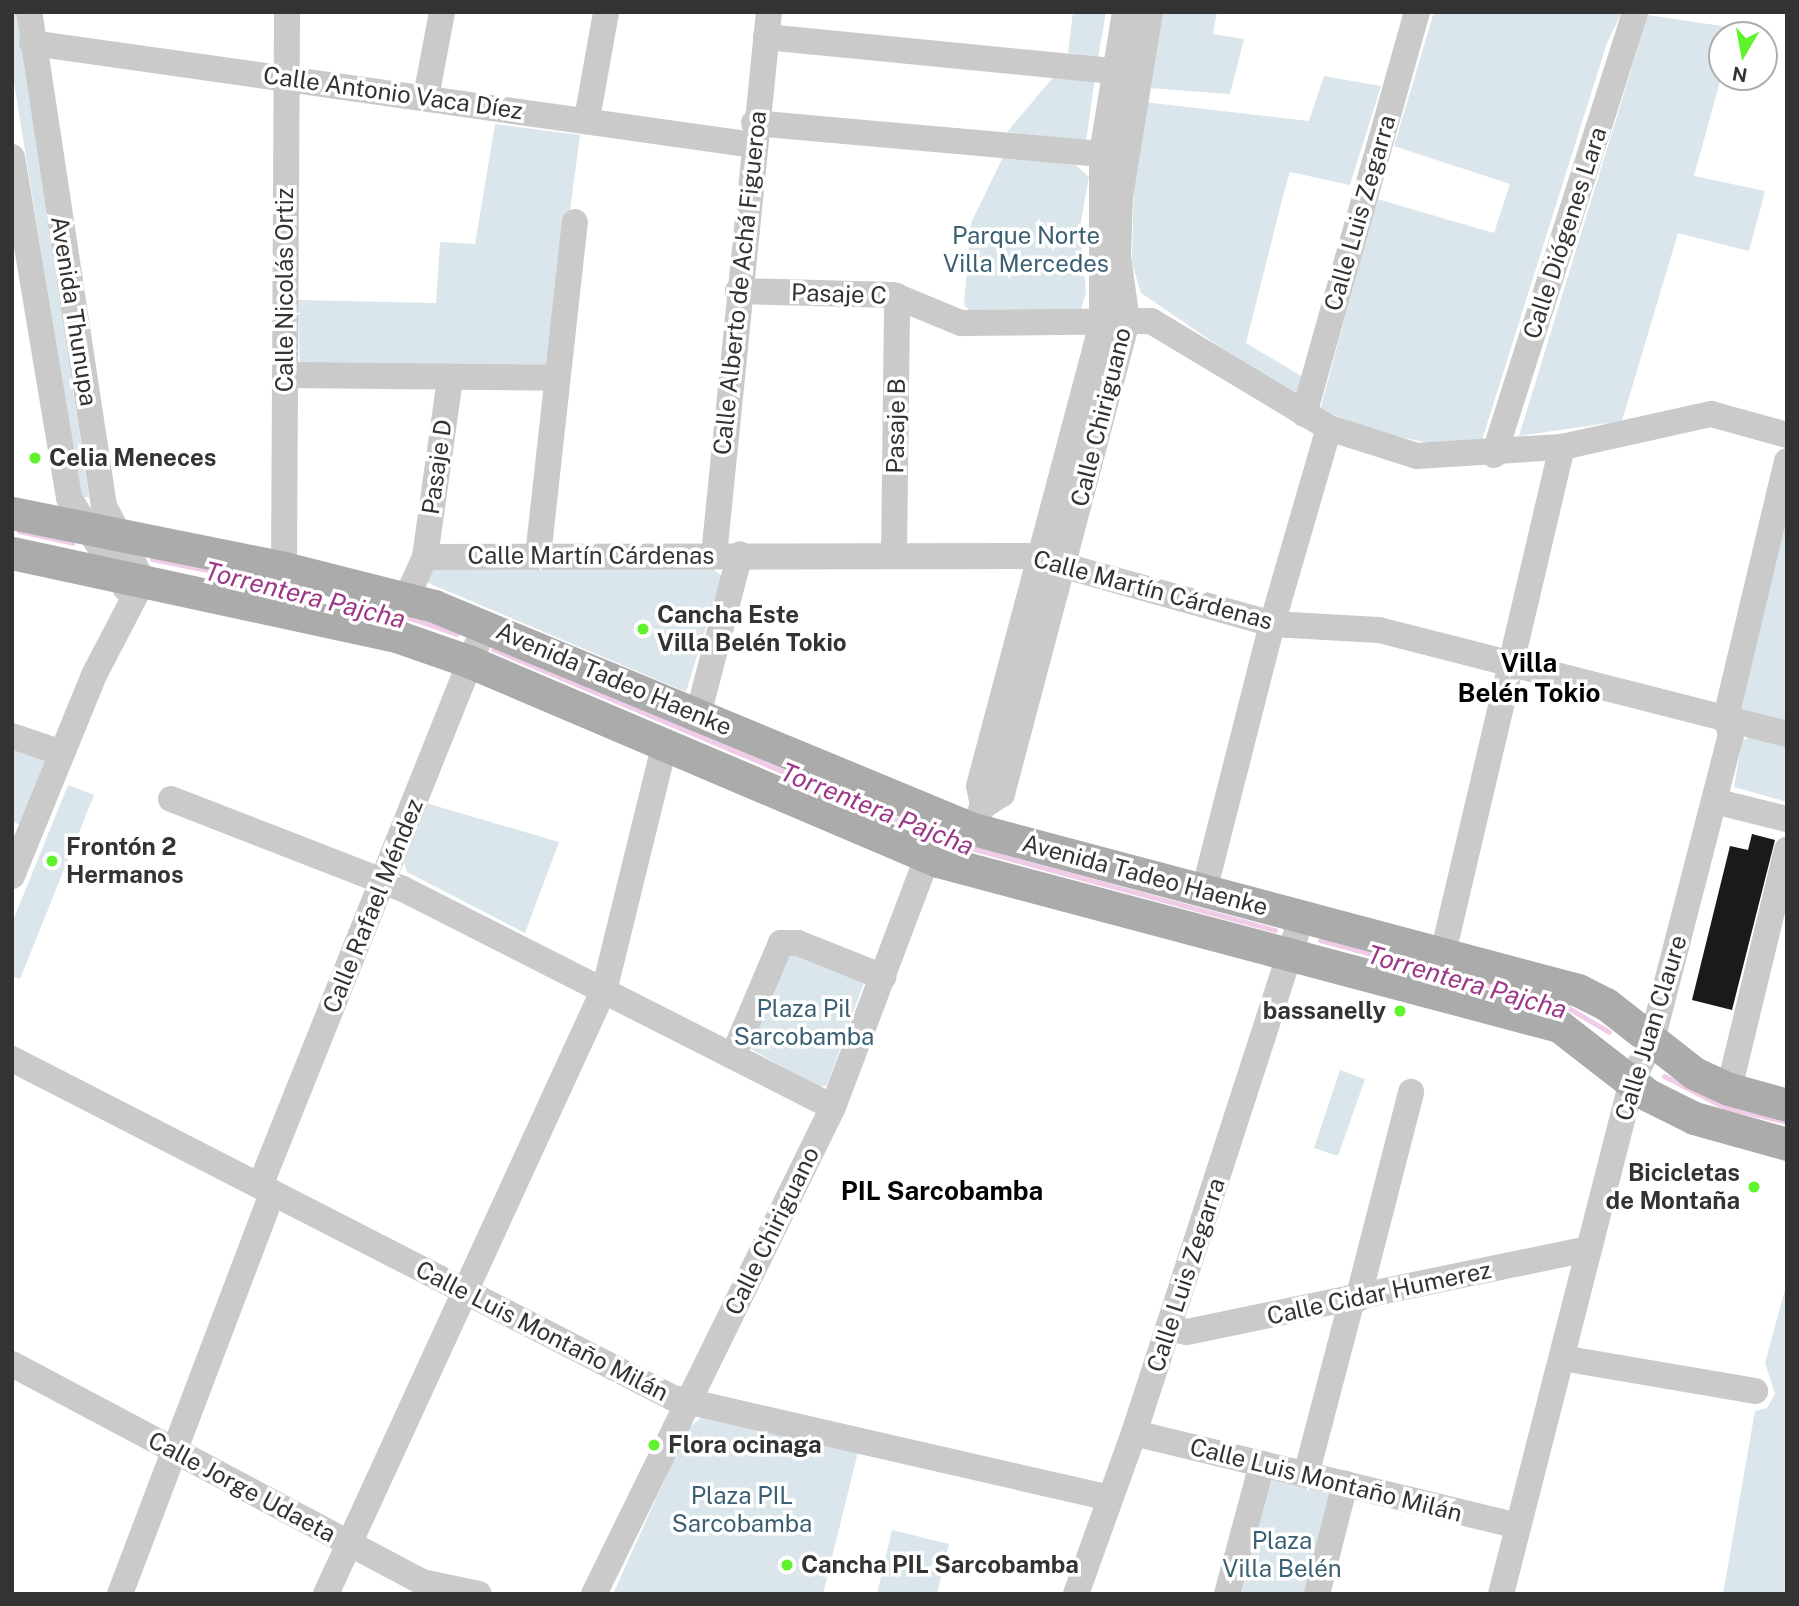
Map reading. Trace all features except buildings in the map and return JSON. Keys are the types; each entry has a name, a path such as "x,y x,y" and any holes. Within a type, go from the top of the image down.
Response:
{"main road":[{"name":"Avenida Tadeo Haenke","path":"12,513 284,568 407,597 476,643 664,746 956,840 1291,954 1559,1026 1632,1081 1695,1118 1787,1144"},
{"name":"Avenida Tadeo Haenke","path":"12,553 131,585 350,624 476,643 698,715 956,840 1204,891 1578,990 1606,1004 1694,1073 1729,1089 1787,1105"}],"street":[{"name":"Avenida Thunupa","path":"29,12 107,533 131,585"},
{"name":"Calle Nicolás Ortiz","path":"284,568 287,12"},
{"path":"426,97 442,12"},
{"path":"587,120 606,12"},
{"name":"Calle Chiriguano","path":"594,1594 833,1107 883,977 956,840 1002,794 1052,564 1114,322 1126,73 1125,12"},
{"name":"Calle Chiriguano","path":"1114,322 1102,153 1126,73 1150,12"},
{"name":"Calle Luis Zegarra","path":"1304,414 1417,12"},
{"name":"Calle Diógenes Lara","path":"1494,455 1635,12"},
{"path":"768,25 1126,73"},
{"name":"Calle Alberto de Achá Figueroa","path":"698,715 727,555 738,291 768,25"},
{"name":"Calle Antonio Vaca Díez","path":"32,43 587,120 754,134 1102,153"},
{"name":"Avenida Thunupa","path":"12,159 69,498 107,533"},
{"path":"538,555 575,222"},
{"name":"Pasaje C","path":"738,291 897,296 961,323 1151,321 1329,428 1417,456 1494,455 1562,447 1711,414 1787,435"},
{"name":"Pasaje B","path":"894,555 897,296"},
{"path":"285,375 556,378"},
{"name":"Pasaje D","path":"425,557 450,377"},
{"path":"1204,891 1272,624 1329,428"},
{"path":"1443,953 1562,447"},
{"name":"Calle Juan Claure","path":"1501,1594 1632,1081 1652,1040 1731,735 1726,717 1787,461"},
{"name":"Calle Martín Cárdenas","path":"425,557 894,555 1052,564 1272,624 1379,630 1787,734"},
{"path":"407,597 425,557"},
{"path":"12,876 22,828 62,753 94,675 114,643 131,585"},
{"name":"Calle Rafael Méndez","path":"120,1594 266,1189 476,643"},
{"path":"12,736 62,753"},
{"path":"326,1594 605,987 664,746"},
{"path":"171,800 384,882 605,987 833,1107"},
{"path":"1714,801 1787,819"},
{"path":"1729,1089 1787,850"},
{"name":"Calle Luis Zegarra","path":"1076,1594 1134,1433 1302,916"},
{"path":"733,1056 781,943 799,943 883,977"},
{"name":"Calle Luis Montaño Milán","path":"12,1059 688,1404 1109,1498"},
{"path":"1306,1475 1411,1092"},
{"name":"Calle Cidar Humerez","path":"1168,1328 1187,1332 1355,1300 1589,1249"},
{"path":"1562,1358 1755,1391"},
{"name":"Calle Jorge Udaeta","path":"12,1364 422,1582 479,1594"},
{"name":"Calle Luis Montaño Milán","path":"1134,1433 1518,1526"},
{"path":"1227,1594 1262,1464"},
{"path":"1317,1594 1345,1485"}],"green space":[{"path":"12,12 17,12 89,497 81,498 12,70"},
{"path":"1073,12 1106,12 1098,58 1068,53"},
{"path":"1162,12 1217,12 1213,34 1244,39 1230,94 1148,88"},
{"path":"1434,12 1622,12 1607,43 1482,440 1429,443 1381,433 1320,410 1377,199 1494,233 1510,184 1394,146"},
{"path":"1648,15 1708,24 1708,91 1717,91 1694,176 1765,191 1749,251 1678,233 1622,421 1519,436"},
{"path":"1055,75 1095,78 1086,141 1007,132"},
{"path":"1324,76 1381,86 1350,185 1290,172 1283,196 1246,343 1303,377 1298,394 1285,391 1141,293 1132,263 1134,170 1144,102 1309,121"},
{"path":"495,124 580,135 549,370 300,368 298,300 436,303 440,242 475,244"},
{"name":"Parque Norte Villa Mercedes","path":"1003,157 1070,160 1089,177 1080,227 1086,293 1081,309 1070,316 974,314 964,305 971,223"},
{"path":"1787,508 1787,725 1737,709"},
{"path":"709,566 722,576 686,692 426,582 430,569"},
{"path":"1750,737 1787,746 1787,802 1734,787 1742,741"},
{"path":"12,745 47,759 21,825 12,821"},
{"name":"Frontón 2 Hermanos","path":"68,785 94,795 20,979 12,976 12,923"},
{"path":"426,803 559,842 525,933 407,872 404,862"},
{"name":"Plaza Pil Sarcobamba","path":"785,952 865,980 827,1085 819,1087 747,1047"},
{"path":"1340,1070 1365,1079 1338,1156 1314,1148"},
{"path":"1787,1282 1787,1594 1723,1594 1755,1411 1767,1408 1775,1394 1765,1363"},
{"name":"Plaza PIL Sarcobamba","path":"701,1418 858,1452 823,1594 613,1594 688,1428"},
{"name":"Plaza Villa Belén","path":"1268,1477 1332,1495 1312,1594 1233,1594"},
{"path":"892,1530 949,1544 937,1594 877,1594"}],"waterway":[{"name":"Torrentera Pajcha","path":"19,531 73,543"},
{"name":"Torrentera Pajcha","path":"152,559 297,588"},
{"name":"Torrentera Pajcha","path":"395,613 457,634"},
{"name":"Torrentera Pajcha","path":"493,649 948,841"},
{"name":"Torrentera Pajcha","path":"967,847 1275,930"},
{"name":"Torrentera Pajcha","path":"1320,940 1565,1006 1609,1032"},
{"name":"Torrentera Pajcha","path":"1664,1076 1724,1107 1787,1122"}],"place":[{"name":"Celia Meneces","path":"35,458"},
{"name":"Cancha Este Villa Belén Tokio","path":"643,629"},
{"name":"Frontón 2 Hermanos","path":"52,861"},
{"name":"bassanelly","path":"1400,1011"},
{"name":"Bicicletas de Montaña","path":"1754,1187"},
{"name":"Flora ocinaga","path":"654,1445"},
{"name":"Cancha PIL Sarcobamba","path":"787,1565"}],"district":[{"name":"Villa Belén Tokio","path":"1529,678"},
{"name":"PIL Sarcobamba","path":"942,1191"}]}
